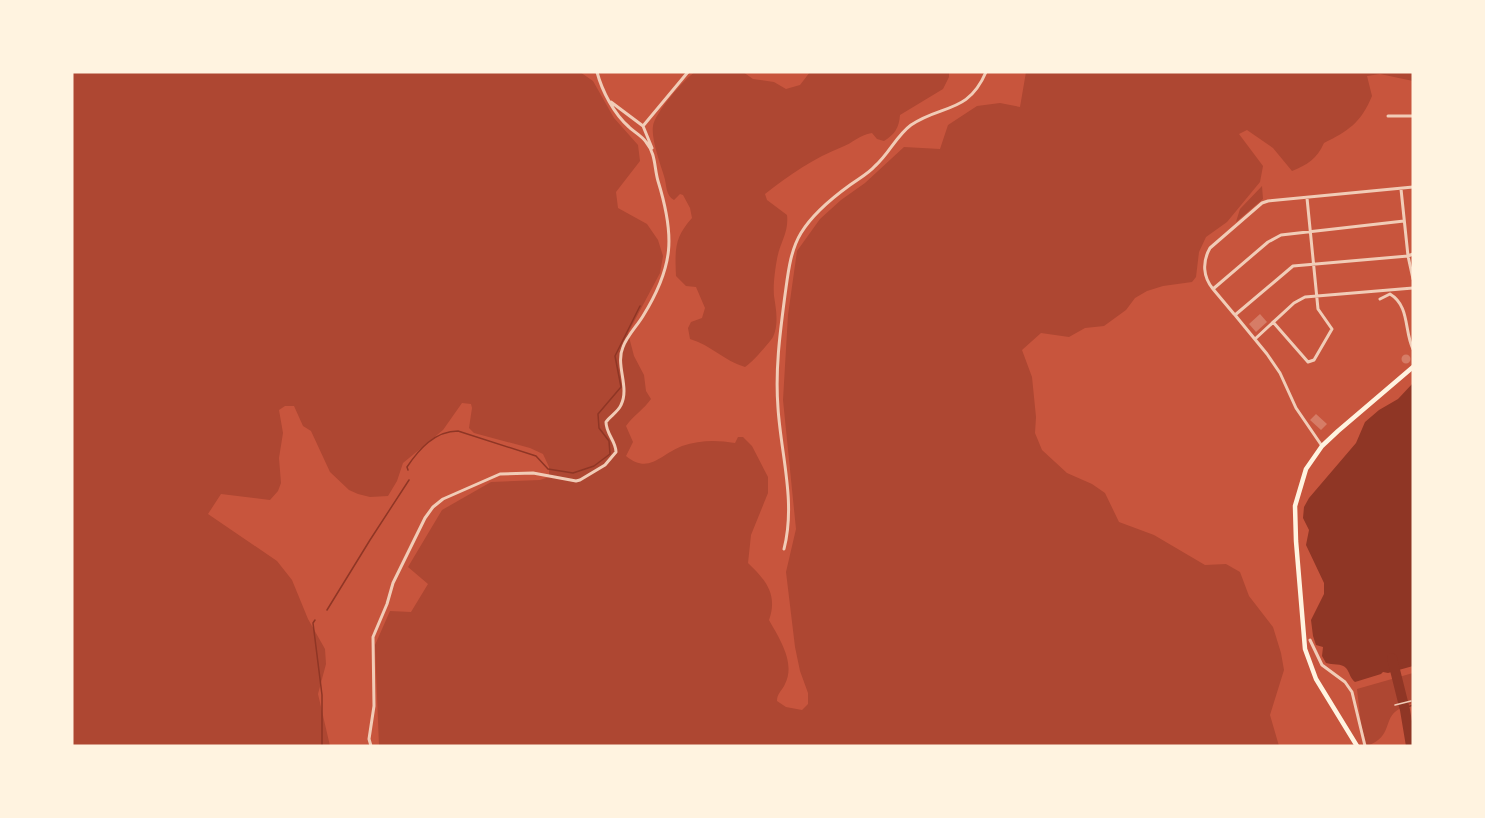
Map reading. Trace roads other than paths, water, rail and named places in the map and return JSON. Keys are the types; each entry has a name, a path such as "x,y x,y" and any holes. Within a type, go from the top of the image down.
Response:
{"main road":[{"path":"1358,746 1316,679 1308,658 1302,633 1295,506 1306,470 1322,446 1413,367"}],"street":[{"path":"371,746 369,739 374,706 373,637 393,583 425,518 433,507 443,499 500,474 533,473 580,480 596,472 614,456 616,449 606,429 606,422 618,410 622,402 624,386 621,352 658,289 665,272 669,252 667,212 651,150 646,140 628,127 617,114 597,72"},
{"path":"643,126 688,72"},
{"path":"784,549 788,530 789,500 778,409 777,367 787,284 797,241 805,228 824,207 877,165 901,133 917,122 970,98 981,85 986,72"},
{"path":"610,101 643,126 652,145 651,150"},
{"path":"1388,116 1413,116"},
{"path":"1322,446 1296,408 1280,373 1256,339 1206,280 1204,274 1206,255 1210,248 1262,203 1413,187"},
{"path":"1401,188 1408,256 1413,279"},
{"path":"1274,322 1308,362 1314,360 1332,329 1320,314 1307,198"},
{"path":"1213,289 1274,238 1288,233 1404,221"},
{"path":"1235,315 1289,268 1313,263 1413,254"},
{"path":"1256,339 1299,300 1317,295 1413,288"},
{"path":"1380,299 1390,294 1401,305 1407,321 1408,339 1413,349"},
{"path":"1310,640 1322,665 1345,682 1352,692 1365,746"}],"lane":[{"path":"1395,705 1411,701"}],"waterway":[{"path":"408,470 407,467 428,442 442,434 458,431 536,456 548,469 573,473 594,466 610,454 609,441 599,428 598,414 621,387 615,356 640,306"},
{"path":"327,610 409,480"},
{"path":"315,620 313,623 322,695 322,746"},
{"path":"1392,658 1411,746"},
{"path":"1404,708 1413,705"}]}
